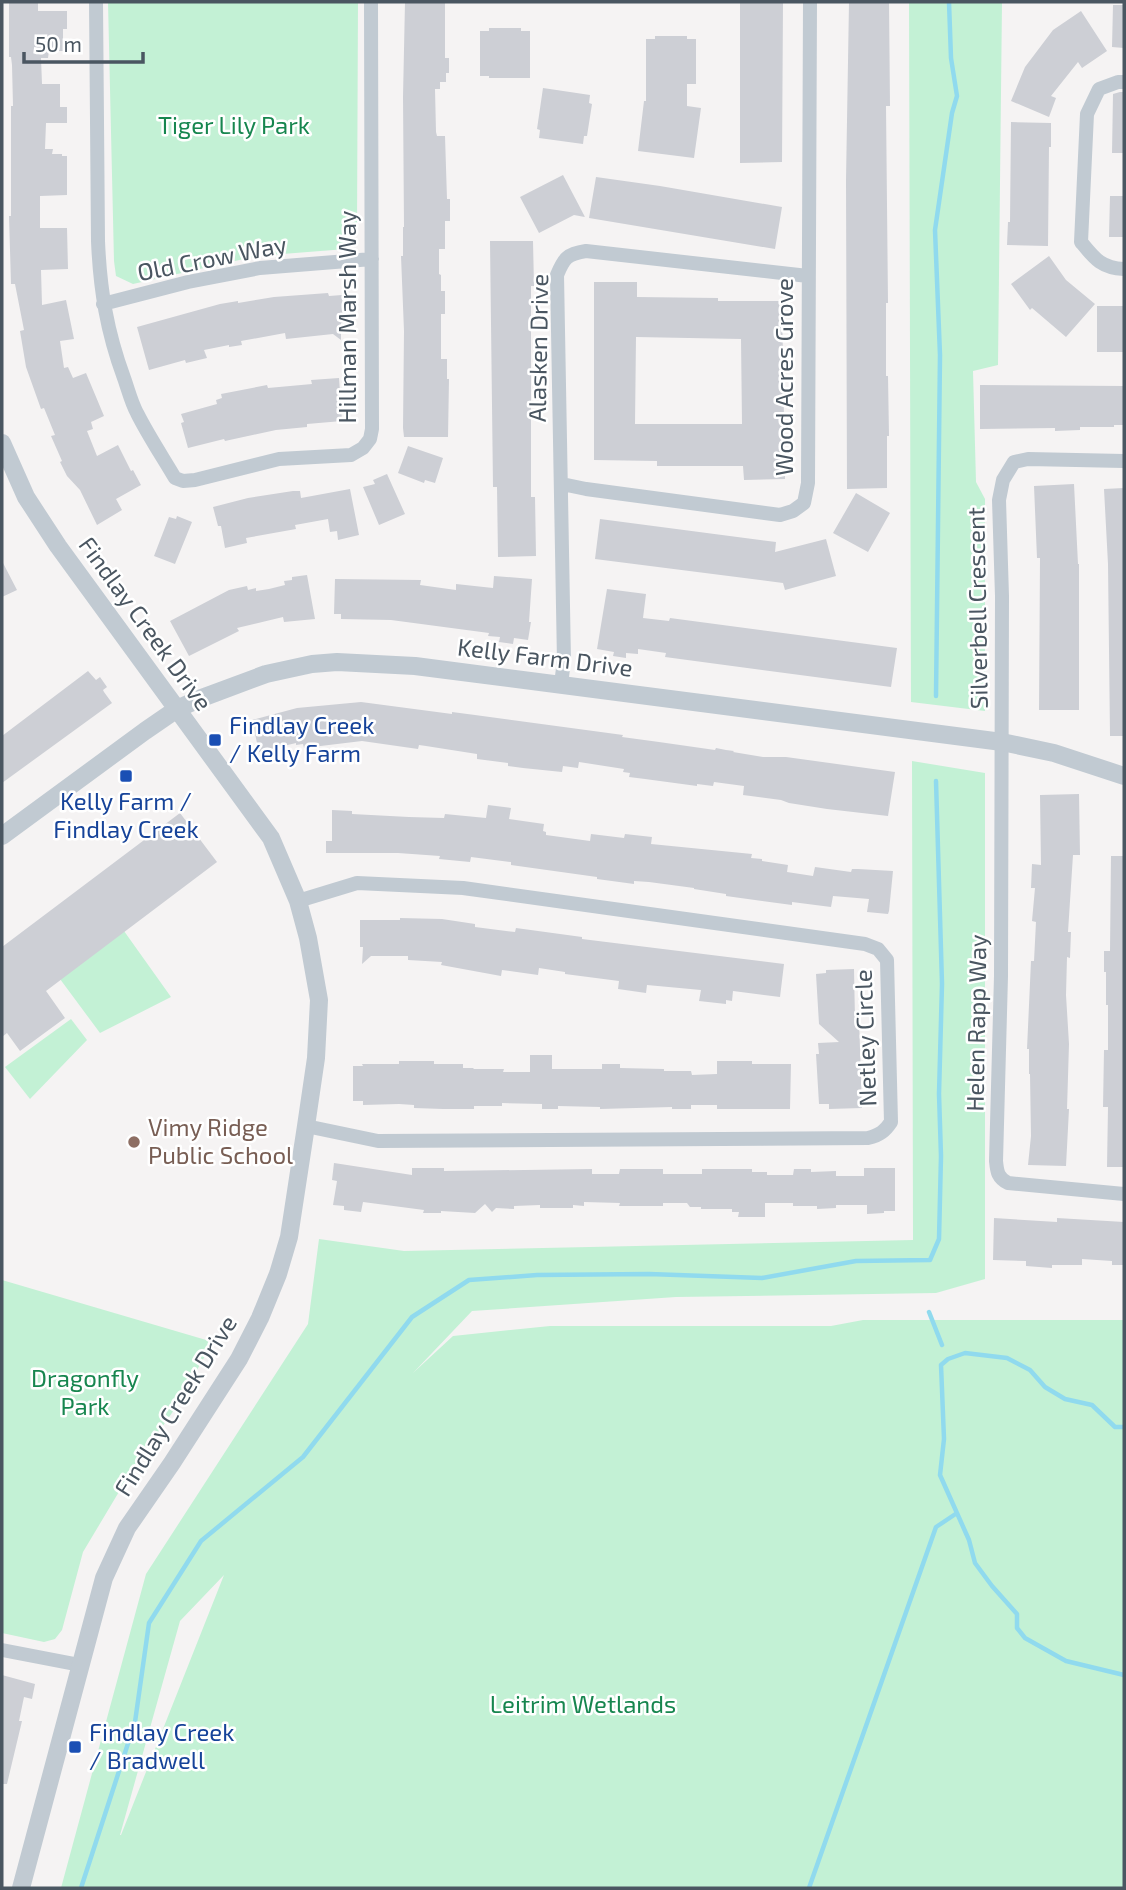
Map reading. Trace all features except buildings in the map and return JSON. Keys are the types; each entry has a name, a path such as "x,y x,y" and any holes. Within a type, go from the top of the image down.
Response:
{"street":[{"name":"Hillman Marsh Way","path":"96,2 98,241 103,304 116,357 136,411 175,478 183,481 279,459 351,455 363,448 370,439 371,2"},
{"name":"Wood Acres Grove","path":"562,484 780,515 793,511 804,503 808,484 810,2"},
{"path":"1124,82 1099,89 1087,114 1080,242 1096,260 1116,268 1124,268"},
{"name":"Alasken Drive","path":"561,684 564,661 557,275 562,263 568,256 586,251 808,276"},
{"name":"Old Crow Way","path":"103,304 188,282 260,268 372,259"},
{"name":"Findlay Creek Drive","path":"2,443 26,497 94,596 271,838 298,901 308,937 319,1000 316,1058 306,1126 289,1237 278,1274 239,1359 127,1528 104,1578 21,1888"},
{"name":"Silverbell Crescent","path":"1002,742 999,500 1003,480 1014,463 1028,459 1124,461"},
{"name":"Kelly Farm Drive","path":"2,836 177,709 266,674 325,662 415,666 1002,742 1054,753 1124,776"},
{"name":"Helen Rapp Way","path":"1002,742 1001,976 996,1161 998,1175 1002,1180 1015,1185 1124,1194"},
{"name":"Netley Circle","path":"298,901 356,883 463,888 865,944 878,949 887,960 891,1122 878,1136 378,1141 306,1126"},
{"path":"2,1650 80,1665"}],"green space":[{"name":"Tiger Lily Park","path":"108,2 358,2 357,228 346,249 257,256 133,284 116,276"},
{"path":"909,2 1002,2 998,365 973,371 976,482 985,499 985,711 911,702"},
{"name":"Leitrim Wetlands","path":"912,761 985,773 985,1279 936,1293 676,1297 472,1311 413,1373 453,1336 550,1326 831,1326 863,1320 1124,1320 1124,1888 61,1888 146,1574 308,1324 319,1239 404,1251 913,1240","holes":["224,1575 121,1835 180,1621"]},
{"path":"124,931 171,997 100,1033 60,979"},
{"path":"71,1019 87,1040 30,1099 5,1067"},
{"name":"Dragonfly Park","path":"2,1280 213,1342 174,1410 132,1470 83,1552 62,1630 55,1639 44,1642 2,1633"}],"waterway":[{"path":"936,696 940,355 935,230 952,113 957,96 951,58 949,2"},
{"path":"81,1888 135,1722 149,1623 201,1541 303,1457 412,1317 469,1280 537,1275 649,1274 762,1278 856,1261 930,1260 939,1239 941,1156 939,1094 942,984 936,781"},
{"path":"929,1312 942,1345"},
{"path":"1124,1427 1115,1427 1092,1405 1065,1399 1045,1387 1030,1370 1007,1358 965,1353 948,1359 941,1365 944,1439 940,1475 969,1540 975,1563 1017,1614 1017,1628 1025,1638 1066,1661 1124,1675"},
{"path":"809,1888 936,1527 957,1513"}],"place":[{"name":"Findlay Creek / Kelly Farm","path":"215,740"},
{"name":"Kelly Farm / Findlay Creek","path":"126,776"},
{"name":"Vimy Ridge Public School","path":"134,1142"},
{"name":"Findlay Creek / Bradwell","path":"75,1747"}]}
